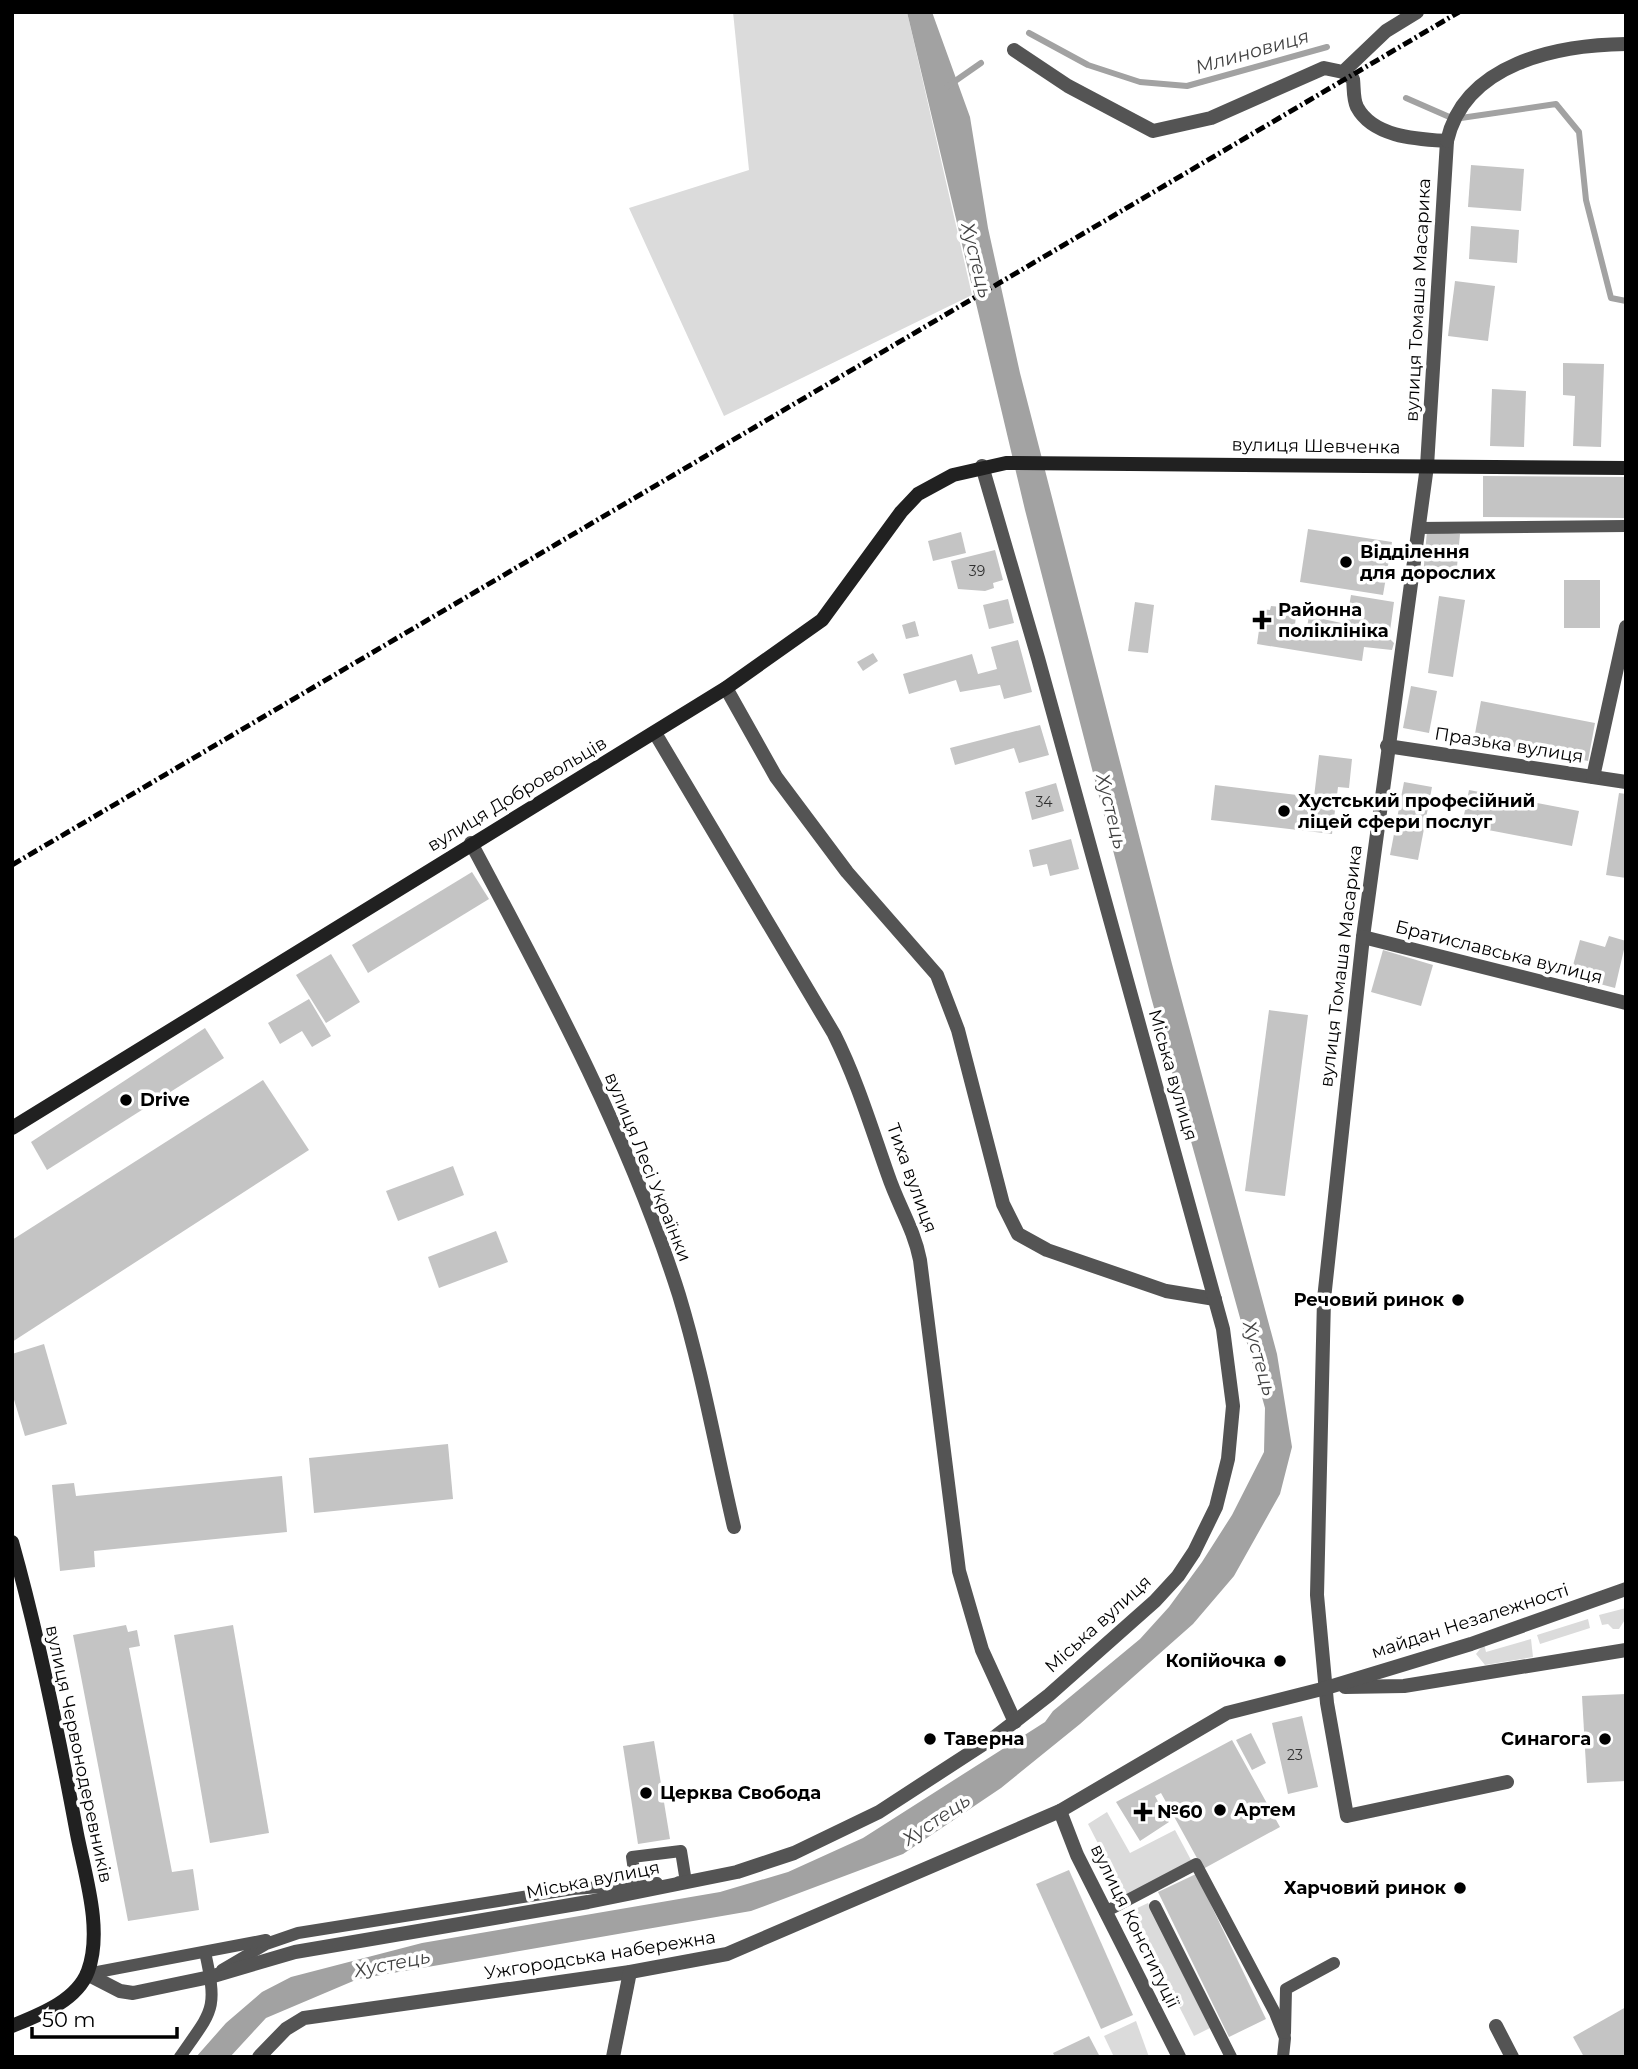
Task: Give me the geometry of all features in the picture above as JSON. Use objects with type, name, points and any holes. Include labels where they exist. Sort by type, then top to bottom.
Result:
[{"type":"main road","name":"вулиця Шевченка","points":[[1006,463],[1626,468]]},
{"type":"main road","name":"вулиця Добровольців","points":[[12,1128],[726,688],[822,620],[901,512],[918,494],[946,477],[982,466],[1006,463]]},
{"type":"main road","name":"вулиця Червонодеревників","points":[[12,1542],[31,1615],[90,1904],[92,1958],[88,1974]]},
{"type":"main road","points":[[12,2026],[59,2004],[72,1994],[88,1974]]},
{"type":"street","points":[[1343,72],[1386,31],[1417,12]]},
{"type":"street","name":"вулиця Томаша Масарика","points":[[1507,1782],[1347,1816],[1326,1688],[1317,1595],[1324,1299],[1363,937],[1427,466],[1447,141],[1451,124],[1478,86],[1502,69],[1557,51],[1626,44]]},
{"type":"street","points":[[1014,50],[1068,86],[1153,131],[1211,118],[1324,68],[1343,72],[1353,79],[1356,105],[1372,125],[1394,134],[1447,141]]},
{"type":"street","name":"Міська вулиця","points":[[88,1974],[120,1991],[133,1993],[210,1977],[295,1952],[636,1888],[686,1882],[766,1863],[844,1830],[898,1800],[1014,1722],[1155,1601],[1178,1576],[1205,1532],[1224,1484],[1233,1406],[1223,1329],[1038,658],[982,466]]},
{"type":"street","points":[[1593,777],[1626,626]]},
{"type":"street","points":[[726,688],[776,777],[847,872],[937,975],[958,1030],[1003,1204],[1018,1234],[1047,1250],[1166,1291],[1215,1299]]},
{"type":"street","name":"Тиха вулиця","points":[[655,733],[838,1043],[861,1093],[888,1177],[911,1224],[920,1261],[959,1571],[975,1631],[1014,1722]]},
{"type":"street","name":"Празька вулиця","points":[[1387,746],[1626,782]]},
{"type":"street","name":"вулиця Лесі Українки","points":[[471,843],[569,1030],[614,1127],[664,1254],[690,1335],[734,1527]]},
{"type":"street","name":"Братиславська вулиця","points":[[1363,937],[1626,1003]]},
{"type":"street","name":"майдан Незалежності","points":[[1060,1811],[1227,1713],[1326,1688],[1471,1644],[1626,1589]]},
{"type":"street","name":"майдан Незалежності","points":[[1326,1688],[1404,1686],[1626,1650]]},
{"type":"street","name":"вулиця Конституції","points":[[1060,1811],[1105,1912],[1179,2057]]},
{"type":"street","name":"Ужгородська набережна","points":[[259,2057],[286,2029],[304,2018],[630,1972],[727,1954],[1060,1811]]},
{"type":"street","points":[[613,2057],[630,1972]]},
{"type":"street","points":[[1496,2026],[1512,2057]]},
{"type":"lane","points":[[1419,528],[1626,526]]},
{"type":"lane","points":[[88,1974],[284,1937],[573,1889],[636,1888],[632,1857],[681,1851],[686,1882]]},
{"type":"lane","points":[[1105,1912],[1196,1864],[1285,2038]]},
{"type":"lane","points":[[1154,1906],[1231,2057]]},
{"type":"lane","points":[[210,1977],[284,1937]]},
{"type":"lane","points":[[180,2057],[208,2019],[214,1994],[205,1952]]},
{"type":"lane","points":[[1283,2057],[1286,1989],[1334,1963]]},
{"type":"shaded area","points":[[733,12],[907,12],[972,295],[724,416],[629,208],[749,170]]},
{"type":"shaded area","points":[[1626,1608],[1626,1618],[1619,1629],[1613,1629],[1608,1624],[1602,1625],[1599,1615]]},
{"type":"shaded area","points":[[1588,1619],[1590,1628],[1540,1644],[1537,1635]]},
{"type":"shaded area","points":[[1531,1639],[1533,1657],[1485,1665],[1476,1654],[1484,1644],[1486,1652]]},
{"type":"shaded area","points":[[1107,1812],[1130,1853],[1175,1830],[1191,1860],[1125,1896],[1088,1824]]},
{"type":"shaded area","points":[[1148,1903],[1210,2028],[1194,2036],[1131,1911]]},
{"type":"shaded area","points":[[1136,2021],[1149,2057],[1114,2057],[1104,2036]]},
{"type":"water","name":"Хустець","points":[[907,12],[932,12],[970,117],[988,228],[1020,373],[1172,964],[1277,1354],[1292,1447],[1280,1494],[1234,1576],[1193,1624],[1080,1724],[1001,1788],[903,1854],[751,1911],[358,1979],[266,2018],[230,2057],[196,2057],[226,2023],[262,1992],[291,1977],[422,1943],[720,1892],[788,1872],[863,1838],[1045,1722],[1053,1711],[1140,1639],[1169,1607],[1202,1562],[1232,1515],[1264,1452],[1265,1408],[1151,997],[1025,510]]},
{"type":"building","points":[[1471,165],[1524,169],[1521,211],[1468,207]]},
{"type":"building","points":[[1471,226],[1519,230],[1517,263],[1469,259]]},
{"type":"building","points":[[1455,281],[1495,286],[1488,341],[1448,336]]},
{"type":"building","points":[[1563,363],[1604,364],[1601,447],[1573,446],[1575,396],[1563,395]]},
{"type":"building","points":[[1492,389],[1526,391],[1524,447],[1490,446]]},
{"type":"building","points":[[1483,476],[1626,477],[1626,518],[1483,517]]},
{"type":"building","name":"Відділення для дорослих","points":[[1308,529],[1392,542],[1383,595],[1300,582]]},
{"type":"building","points":[[1427,531],[1460,534],[1456,578],[1423,576]]},
{"type":"building","points":[[961,532],[966,553],[933,561],[928,541]]},
{"type":"building","points":[[995,550],[1003,580],[993,583],[994,588],[985,591],[958,589],[951,561]]},
{"type":"building","points":[[1564,580],[1600,580],[1600,628],[1564,628]]},
{"type":"building","points":[[1351,595],[1394,602],[1389,638],[1394,643],[1392,650],[1364,647],[1362,661],[1257,644],[1262,609],[1282,607],[1281,613],[1296,615],[1295,625],[1307,627],[1309,616],[1346,624]]},
{"type":"building","points":[[1439,596],[1465,600],[1453,677],[1428,673]]},
{"type":"building","points":[[1008,599],[1014,623],[989,629],[983,605]]},
{"type":"building","points":[[1135,602],[1154,605],[1148,653],[1128,651]]},
{"type":"building","points":[[915,621],[919,636],[906,639],[902,625]]},
{"type":"building","points":[[1018,640],[1032,692],[1004,699],[1000,685],[960,692],[956,680],[909,694],[903,674],[972,654],[978,674],[997,669],[991,647]]},
{"type":"building","points":[[873,653],[878,661],[863,671],[857,662]]},
{"type":"building","points":[[1411,686],[1437,691],[1429,733],[1403,728]]},
{"type":"building","points":[[1481,701],[1595,723],[1588,761],[1474,739]]},
{"type":"building","points":[[1040,725],[1049,755],[1019,763],[1014,748],[955,765],[950,748]]},
{"type":"building","points":[[1319,755],[1352,759],[1349,788],[1338,787],[1332,834],[1211,820],[1215,785],[1314,797]]},
{"type":"building","points":[[1404,782],[1432,787],[1418,860],[1390,855]]},
{"type":"building","points":[[1056,783],[1064,811],[1032,820],[1025,792]]},
{"type":"building","points":[[1469,790],[1579,811],[1572,846],[1462,825]]},
{"type":"building","points":[[1619,793],[1626,794],[1626,878],[1606,875]]},
{"type":"building","points":[[1071,839],[1079,869],[1050,876],[1047,864],[1033,867],[1029,850]]},
{"type":"building","points":[[472,872],[489,899],[368,973],[352,945]]},
{"type":"building","points":[[1609,936],[1626,941],[1615,988],[1570,976],[1580,940],[1605,947]]},
{"type":"building","points":[[1383,950],[1433,965],[1421,1006],[1371,992]]},
{"type":"building","points":[[331,954],[360,1002],[326,1023],[296,975]]},
{"type":"building","points":[[309,999],[331,1036],[312,1047],[302,1031],[280,1044],[268,1023]]},
{"type":"building","points":[[1269,1010],[1308,1015],[1285,1196],[1245,1191]]},
{"type":"building","name":"Drive","points":[[205,1028],[224,1058],[47,1170],[31,1142]]},
{"type":"building","points":[[263,1080],[309,1150],[12,1342],[12,1240]]},
{"type":"building","points":[[453,1166],[464,1195],[398,1221],[386,1191]]},
{"type":"building","points":[[496,1231],[508,1262],[439,1288],[428,1257]]},
{"type":"building","points":[[44,1344],[67,1424],[25,1436],[12,1393],[12,1354]]},
{"type":"building","points":[[448,1444],[453,1499],[314,1513],[309,1458]]},
{"type":"building","points":[[282,1476],[287,1532],[94,1551],[95,1567],[60,1571],[52,1485],[74,1483],[76,1496]]},
{"type":"building","points":[[126,1625],[128,1632],[137,1630],[140,1646],[129,1648],[172,1872],[193,1869],[199,1910],[128,1921],[73,1635]]},
{"type":"building","points":[[233,1625],[269,1833],[210,1843],[174,1635]]},
{"type":"building","name":"Синагога","points":[[1626,1694],[1626,1781],[1587,1783],[1582,1696]]},
{"type":"building","points":[[1302,1716],[1318,1787],[1288,1794],[1272,1723]]},
{"type":"building","points":[[1251,1733],[1266,1763],[1252,1770],[1236,1740]]},
{"type":"building","name":"Артем","points":[[1232,1740],[1280,1827],[1203,1869],[1161,1793],[1155,1796],[1169,1822],[1140,1841],[1116,1802]]},
{"type":"building","name":"Церква Свобода","points":[[654,1741],[670,1839],[638,1844],[623,1746]]},
{"type":"building","points":[[1069,1870],[1133,2015],[1101,2029],[1036,1884]]},
{"type":"building","points":[[1196,1874],[1266,2019],[1229,2037],[1158,1892]]},
{"type":"building","points":[[1626,2007],[1626,2054],[1620,2057],[1584,2057],[1573,2037]]},
{"type":"building","points":[[1089,2036],[1100,2057],[1055,2057],[1053,2053]]},
{"type":"waterway","name":"Млиновиця","points":[[1029,33],[1088,65],[1140,82],[1187,86],[1327,47]]},
{"type":"waterway","name":"Млиновиця","points":[[948,86],[981,63]]},
{"type":"waterway","name":"Млиновиця","points":[[1406,98],[1454,119],[1556,104],[1579,132],[1586,200],[1611,298],[1626,301]]},
{"type":"railway","points":[[12,865],[1459,12]]},
{"type":"place","name":"Відділення для дорослих","points":[[1346,562]]},
{"type":"place","name":"Районна поліклініка","points":[[1262,620]]},
{"type":"place","name":"Хустський професійний ліцей сфери послуг","points":[[1284,811]]},
{"type":"place","name":"Drive","points":[[126,1100]]},
{"type":"place","name":"Речовий ринок","points":[[1458,1300]]},
{"type":"place","name":"Копійочка","points":[[1280,1661]]},
{"type":"place","name":"Таверна","points":[[930,1739]]},
{"type":"place","name":"Синагога","points":[[1605,1739]]},
{"type":"place","name":"Церква Свобода","points":[[646,1793]]},
{"type":"place","name":"Артем","points":[[1220,1810]]},
{"type":"place","name":"№60","points":[[1143,1812]]},
{"type":"place","name":"Харчовий ринок","points":[[1460,1888]]}]
